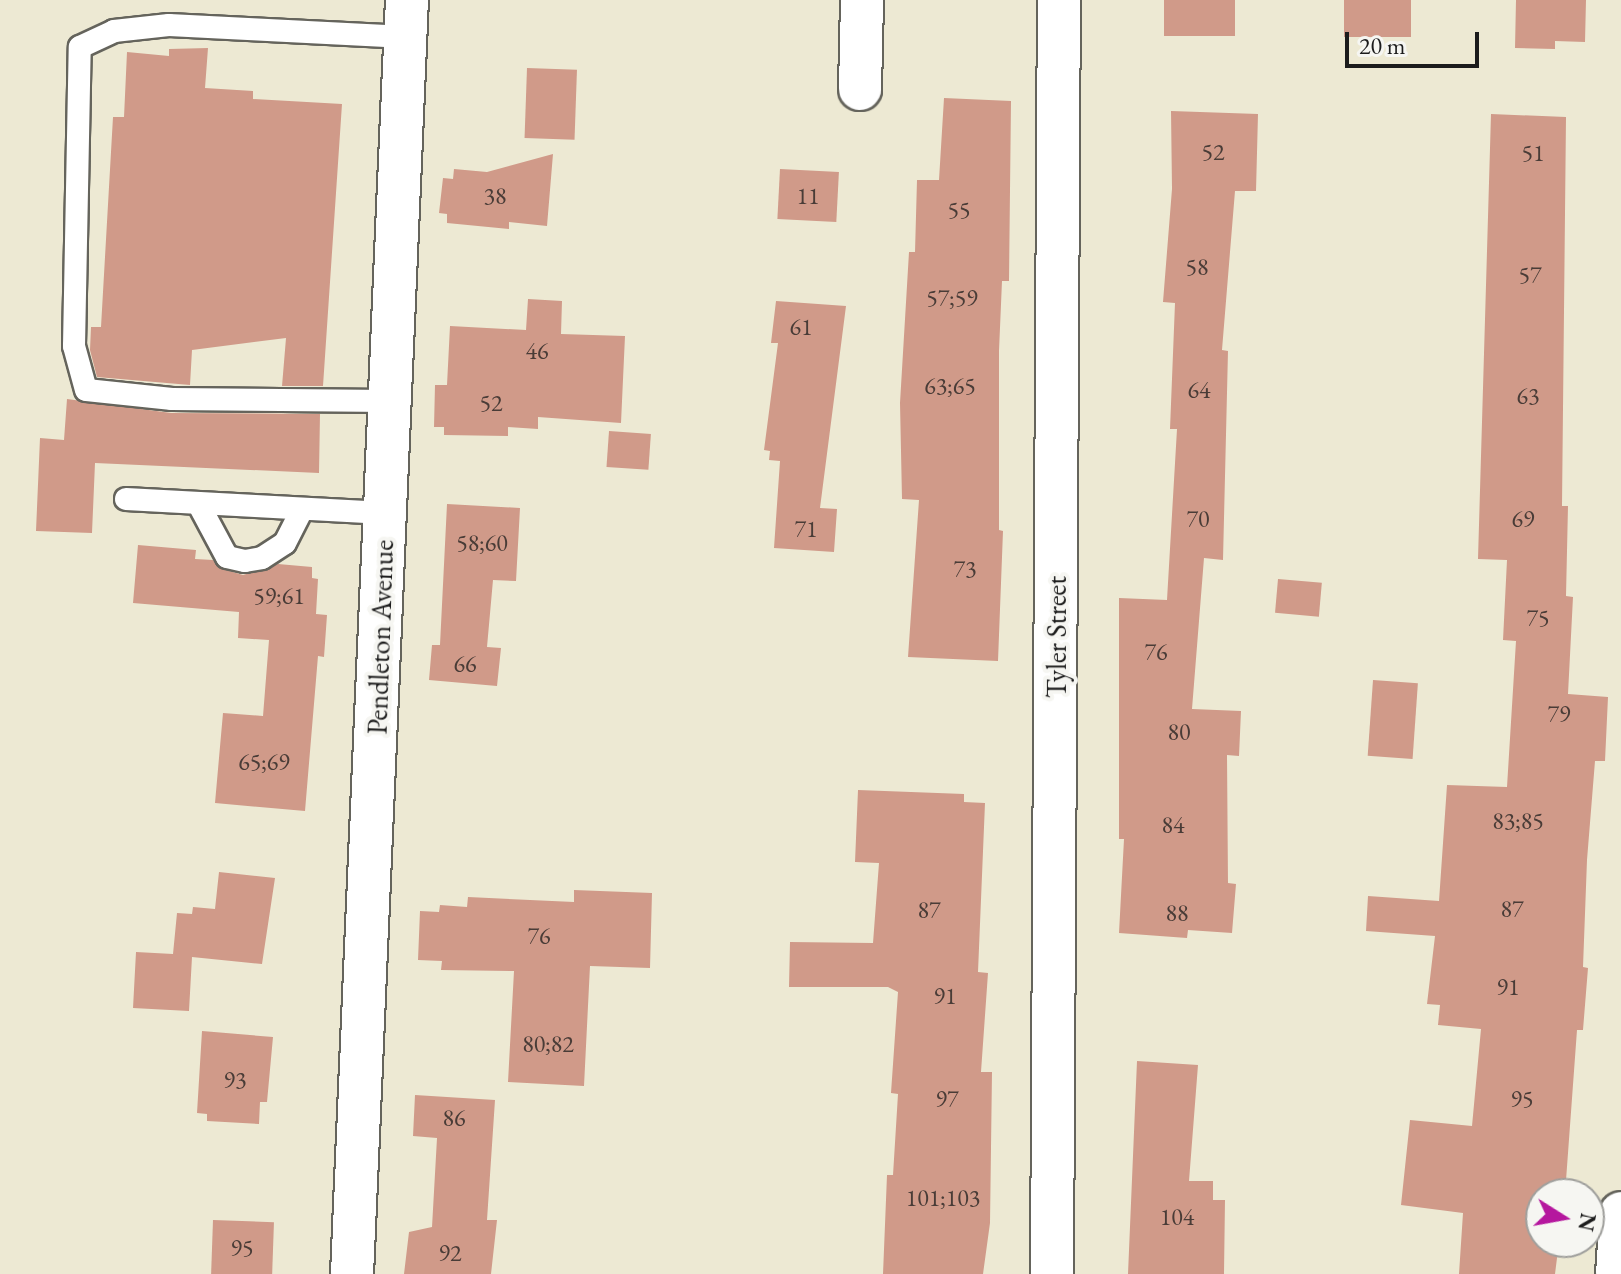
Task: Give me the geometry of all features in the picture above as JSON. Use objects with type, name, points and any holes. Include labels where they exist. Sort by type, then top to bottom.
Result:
[{"type":"street","points":[[860,89],[862,0]]},
{"type":"street","name":"Tyler Street","points":[[1052,1274],[1059,0]]},
{"type":"street","name":"Pendleton Avenue","points":[[352,1274],[407,18]]},
{"type":"street","points":[[1617,1274],[1621,1213]]},
{"type":"lane","points":[[390,401],[172,399],[86,390],[74,346],[80,47],[114,31],[169,25],[407,18]]},
{"type":"lane","points":[[126,499],[385,513]]},
{"type":"lane","points":[[198,503],[227,557],[245,561],[262,558],[285,543],[302,510]]},
{"type":"building","points":[[1164,0],[1235,0],[1235,36],[1164,36]]},
{"type":"building","points":[[1344,0],[1411,0],[1411,37],[1344,37]]},
{"type":"building","points":[[1516,0],[1586,0],[1585,42],[1555,41],[1555,49],[1515,48]]},
{"type":"building","points":[[208,48],[205,88],[253,91],[253,99],[342,104],[323,386],[282,386],[286,338],[192,350],[190,385],[97,377],[90,350],[91,327],[101,327],[113,117],[124,117],[127,52],[169,56],[169,49]]},
{"type":"building","points":[[527,68],[577,70],[575,140],[525,138]]},
{"type":"building","points":[[944,98],[1011,101],[1009,281],[1002,281],[999,351],[999,530],[1003,531],[998,661],[908,657],[919,500],[902,499],[900,403],[909,252],[915,252],[917,180],[939,180]]},
{"type":"building","points":[[1171,111],[1258,114],[1256,191],[1235,191],[1222,350],[1228,351],[1223,560],[1204,558],[1192,709],[1241,711],[1239,756],[1227,755],[1228,883],[1236,884],[1232,933],[1188,930],[1187,938],[1119,933],[1124,839],[1119,839],[1119,598],[1167,600],[1177,429],[1170,429],[1175,303],[1163,302],[1172,189]]},
{"type":"building","points":[[1491,114],[1566,117],[1562,506],[1568,506],[1566,596],[1573,597],[1568,694],[1608,697],[1605,761],[1595,761],[1583,967],[1588,968],[1583,1030],[1577,1030],[1566,1178],[1525,1178],[1525,1258],[1557,1258],[1555,1274],[1459,1274],[1463,1213],[1401,1205],[1410,1120],[1472,1126],[1481,1029],[1438,1025],[1440,1005],[1427,1004],[1435,936],[1366,931],[1368,896],[1439,901],[1447,785],[1507,787],[1516,641],[1503,640],[1507,560],[1478,559]]},
{"type":"building","points":[[553,154],[547,226],[509,222],[509,229],[447,223],[447,214],[439,213],[443,178],[453,179],[454,169],[487,172]]},
{"type":"building","points":[[780,169],[839,172],[836,222],[777,219]]},
{"type":"building","points":[[528,299],[562,301],[561,334],[625,336],[621,423],[538,417],[538,429],[508,427],[508,436],[444,435],[444,427],[434,427],[435,385],[447,385],[450,326],[526,330]]},
{"type":"building","points":[[776,301],[846,306],[820,508],[837,509],[834,552],[774,548],[780,461],[769,460],[770,451],[764,450],[778,343],[771,343]]},
{"type":"building","points":[[67,399],[171,413],[320,414],[319,473],[95,463],[92,533],[36,531],[40,438],[64,440]]},
{"type":"building","points":[[609,431],[651,434],[648,470],[606,467]]},
{"type":"building","points":[[447,504],[520,508],[516,581],[493,580],[487,647],[501,648],[497,686],[429,680],[432,645],[440,645]]},
{"type":"building","points":[[138,545],[196,550],[195,559],[213,560],[219,568],[243,575],[278,564],[312,567],[312,578],[318,579],[316,614],[327,615],[324,657],[318,656],[305,811],[215,803],[223,713],[263,716],[269,640],[238,638],[239,612],[133,603]]},
{"type":"building","points":[[1278,579],[1322,583],[1319,617],[1275,613]]},
{"type":"building","points":[[1373,680],[1418,683],[1413,759],[1368,756]]},
{"type":"building","points":[[858,790],[964,794],[964,802],[985,803],[978,972],[988,973],[981,1072],[992,1072],[990,1223],[983,1274],[883,1274],[887,1175],[893,1175],[898,1094],[891,1093],[898,992],[888,987],[789,987],[790,942],[873,943],[879,863],[855,862]]},
{"type":"building","points":[[219,872],[275,878],[262,964],[192,957],[189,1011],[133,1008],[136,952],[173,954],[177,913],[192,914],[193,907],[215,909]]},
{"type":"building","points":[[574,890],[652,893],[650,968],[590,966],[584,1086],[508,1082],[514,971],[441,970],[442,961],[418,960],[420,911],[439,912],[440,905],[467,907],[468,897],[574,902]]},
{"type":"building","points":[[202,1031],[273,1037],[267,1102],[260,1102],[259,1124],[207,1121],[207,1114],[197,1113]]},
{"type":"building","points":[[1137,1061],[1198,1065],[1189,1181],[1213,1181],[1213,1200],[1225,1200],[1224,1274],[1128,1274]]},
{"type":"building","points":[[415,1095],[495,1100],[487,1220],[497,1220],[491,1274],[404,1274],[409,1232],[432,1227],[437,1138],[413,1136]]},
{"type":"building","points":[[213,1220],[274,1222],[272,1274],[211,1274]]}]
